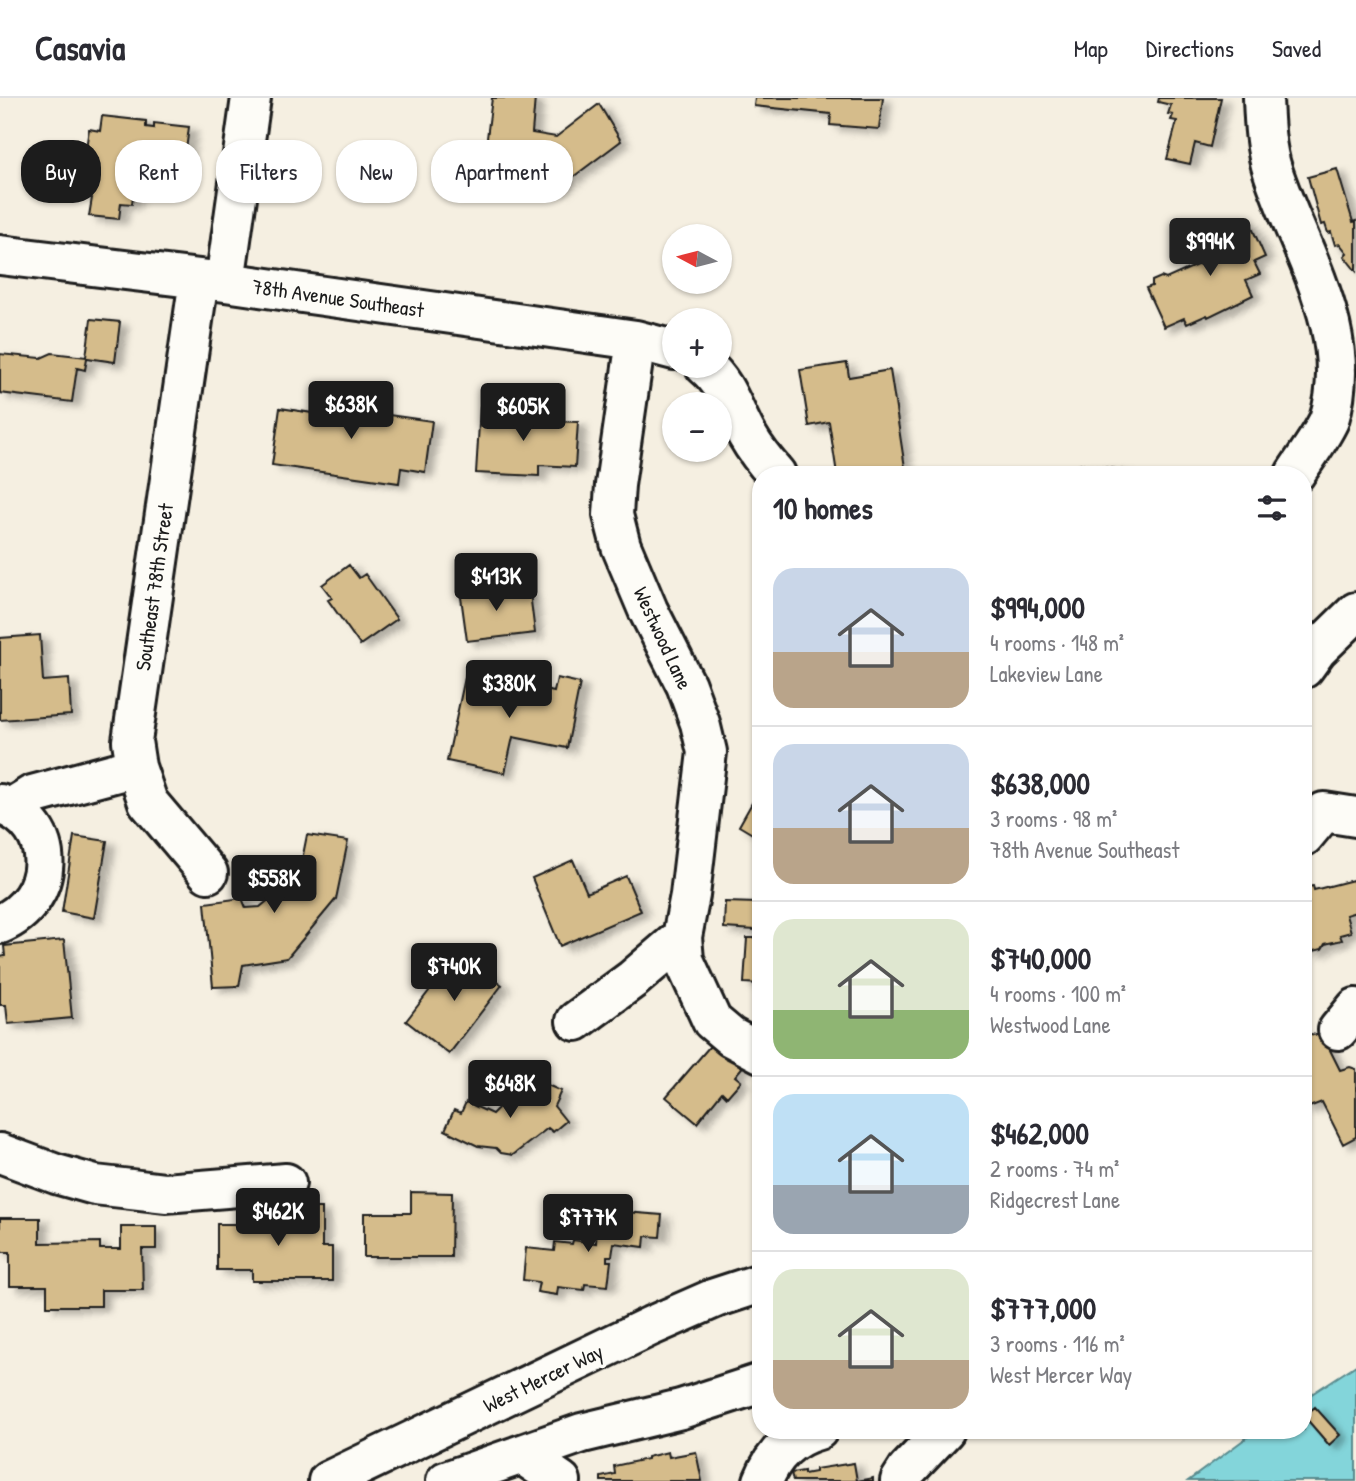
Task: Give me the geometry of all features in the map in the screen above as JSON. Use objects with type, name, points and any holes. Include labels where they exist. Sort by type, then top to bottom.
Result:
[{"type":"street","name":"Southeast 78th Street","points":[[208,873],[148,802],[136,767],[132,741],[212,280],[251,98]]},
{"type":"street","points":[[1264,98],[1265,134],[1273,171],[1325,289],[1338,337],[1339,385],[1329,419],[1300,466]]},
{"type":"street","name":"78th Avenue Southeast","points":[[0,255],[212,280],[636,340],[662,347]]},
{"type":"street","name":"Westwood Lane","points":[[636,340],[613,515],[621,546],[686,685],[707,752],[690,895],[682,937],[684,960],[712,1020],[731,1037],[752,1048]]},
{"type":"street","points":[[718,378],[723,383],[746,434],[769,466]]},
{"type":"street","points":[[1312,657],[1356,612]]},
{"type":"street","points":[[6,806],[32,795],[136,767]]},
{"type":"street","points":[[1328,822],[1356,785]]},
{"type":"street","points":[[0,925],[16,918],[32,902],[42,883],[44,861],[39,839],[27,821],[6,806]]},
{"type":"street","points":[[576,1021],[634,979],[682,937]]},
{"type":"street","points":[[0,1153],[95,1185],[142,1191],[164,1193],[286,1183]]},
{"type":"street","name":"West Mercer Way","points":[[331,1480],[651,1326],[715,1298],[752,1286]]},
{"type":"street","points":[[446,1481],[582,1433],[681,1409],[752,1386]]},
{"type":"street","points":[[763,1481],[780,1450],[796,1439]]},
{"type":"street","points":[[900,1481],[906,1470],[936,1439]]},
{"type":"street","points":[[523,1455],[561,1481]]},
{"type":"water","points":[[1356,1365],[1356,1481],[1188,1481],[1245,1439],[1312,1439],[1312,1394]]},
{"type":"building","points":[[492,98],[535,98],[532,133],[556,137],[599,104],[621,141],[573,177],[573,140],[487,140]]},
{"type":"building","points":[[755,98],[883,98],[879,129],[830,125],[831,114],[754,106]]},
{"type":"building","points":[[1159,98],[1221,98],[1210,147],[1195,143],[1190,164],[1167,159],[1177,121],[1171,120],[1173,115],[1168,114],[1171,105],[1158,102]]},
{"type":"building","points":[[102,116],[146,121],[146,127],[154,128],[154,123],[189,127],[187,140],[115,140],[115,203],[121,203],[119,219],[89,216],[91,203],[101,203],[101,140],[87,140],[89,129],[100,131]]},
{"type":"building","points":[[1337,169],[1353,222],[1356,221],[1356,271],[1344,256],[1347,253],[1340,244],[1335,245],[1325,224],[1321,225],[1308,177]]},
{"type":"building","points":[[1249,221],[1265,257],[1254,262],[1260,274],[1246,280],[1253,295],[1208,317],[1207,315],[1187,324],[1184,318],[1164,327],[1146,288],[1152,286],[1152,281],[1161,277],[1166,279],[1206,261],[1198,244]]},
{"type":"building","points":[[91,319],[120,322],[115,362],[87,358],[85,370],[77,368],[72,402],[0,393],[0,354],[41,358],[52,353],[86,357]]},
{"type":"building","points":[[847,363],[849,377],[890,370],[905,466],[836,466],[829,422],[809,426],[800,370]]},
{"type":"building","points":[[322,392],[348,395],[346,409],[432,421],[425,472],[401,468],[399,483],[272,465],[280,408],[319,414]]},
{"type":"building","points":[[480,408],[524,410],[524,420],[578,422],[575,467],[539,465],[539,476],[476,473]]},
{"type":"building","points":[[349,565],[359,578],[365,574],[397,619],[360,645],[328,600],[332,598],[322,585]]},
{"type":"building","points":[[506,584],[507,595],[530,593],[535,633],[467,641],[460,590]]},
{"type":"building","points":[[40,635],[43,681],[69,679],[71,715],[0,720],[0,638]]},
{"type":"building","points":[[466,673],[554,692],[557,678],[580,683],[567,748],[513,737],[505,773],[447,761]]},
{"type":"building","points":[[752,803],[752,834],[739,826]]},
{"type":"building","points":[[307,835],[348,841],[336,899],[287,958],[243,965],[239,986],[213,987],[205,903],[242,898],[246,908],[260,907],[299,875]]},
{"type":"building","points":[[74,836],[107,841],[94,918],[62,912]]},
{"type":"building","points":[[573,860],[587,893],[626,876],[641,911],[560,946],[532,878]]},
{"type":"building","points":[[1353,880],[1356,912],[1346,915],[1351,932],[1340,935],[1342,940],[1325,944],[1322,949],[1314,951],[1312,886],[1314,890]]},
{"type":"building","points":[[725,902],[752,903],[752,930],[724,928]]},
{"type":"building","points":[[747,938],[752,938],[752,984],[744,983]]},
{"type":"building","points":[[64,940],[72,1018],[8,1024],[6,1005],[0,1005],[0,957],[5,956],[4,946]]},
{"type":"building","points":[[459,952],[502,985],[449,1054],[406,1021]]},
{"type":"building","points":[[1312,1034],[1323,1036],[1340,1070],[1350,1067],[1356,1069],[1356,1137],[1343,1144],[1322,1102],[1312,1106]]},
{"type":"building","points":[[716,1039],[745,1064],[735,1076],[741,1081],[727,1097],[722,1092],[697,1123],[666,1097]]},
{"type":"building","points":[[536,1080],[561,1091],[554,1106],[566,1121],[553,1132],[548,1128],[513,1155],[501,1153],[496,1148],[478,1146],[445,1130],[454,1110],[461,1113],[466,1102],[492,1114],[501,1105],[498,1102],[503,1098],[513,1098]]},
{"type":"building","points":[[411,1192],[452,1193],[451,1257],[364,1257],[364,1213],[411,1213]]},
{"type":"building","points":[[283,1208],[322,1208],[322,1247],[332,1247],[332,1281],[252,1281],[252,1270],[217,1270],[217,1224],[283,1224]]},
{"type":"building","points":[[612,1211],[662,1215],[660,1237],[645,1236],[644,1247],[614,1243],[612,1256],[607,1256],[607,1261],[611,1261],[608,1286],[585,1284],[584,1290],[558,1287],[557,1295],[537,1292],[539,1282],[523,1280],[526,1248],[554,1251],[555,1242],[572,1244],[573,1240],[596,1243],[597,1229],[611,1230]]},
{"type":"building","points":[[0,1218],[40,1218],[40,1243],[100,1242],[100,1249],[121,1249],[121,1227],[156,1227],[156,1249],[142,1249],[143,1290],[101,1290],[101,1306],[47,1306],[47,1286],[10,1286],[10,1252],[0,1252]]},
{"type":"building","points":[[1315,1407],[1340,1435],[1329,1445],[1312,1425],[1312,1409]]},
{"type":"building","points":[[668,1452],[669,1457],[696,1452],[702,1481],[601,1481],[601,1477],[615,1474],[614,1466]]},
{"type":"building","points":[[854,1463],[857,1481],[793,1481],[791,1473],[804,1471],[804,1474],[815,1472],[815,1469]]}]
